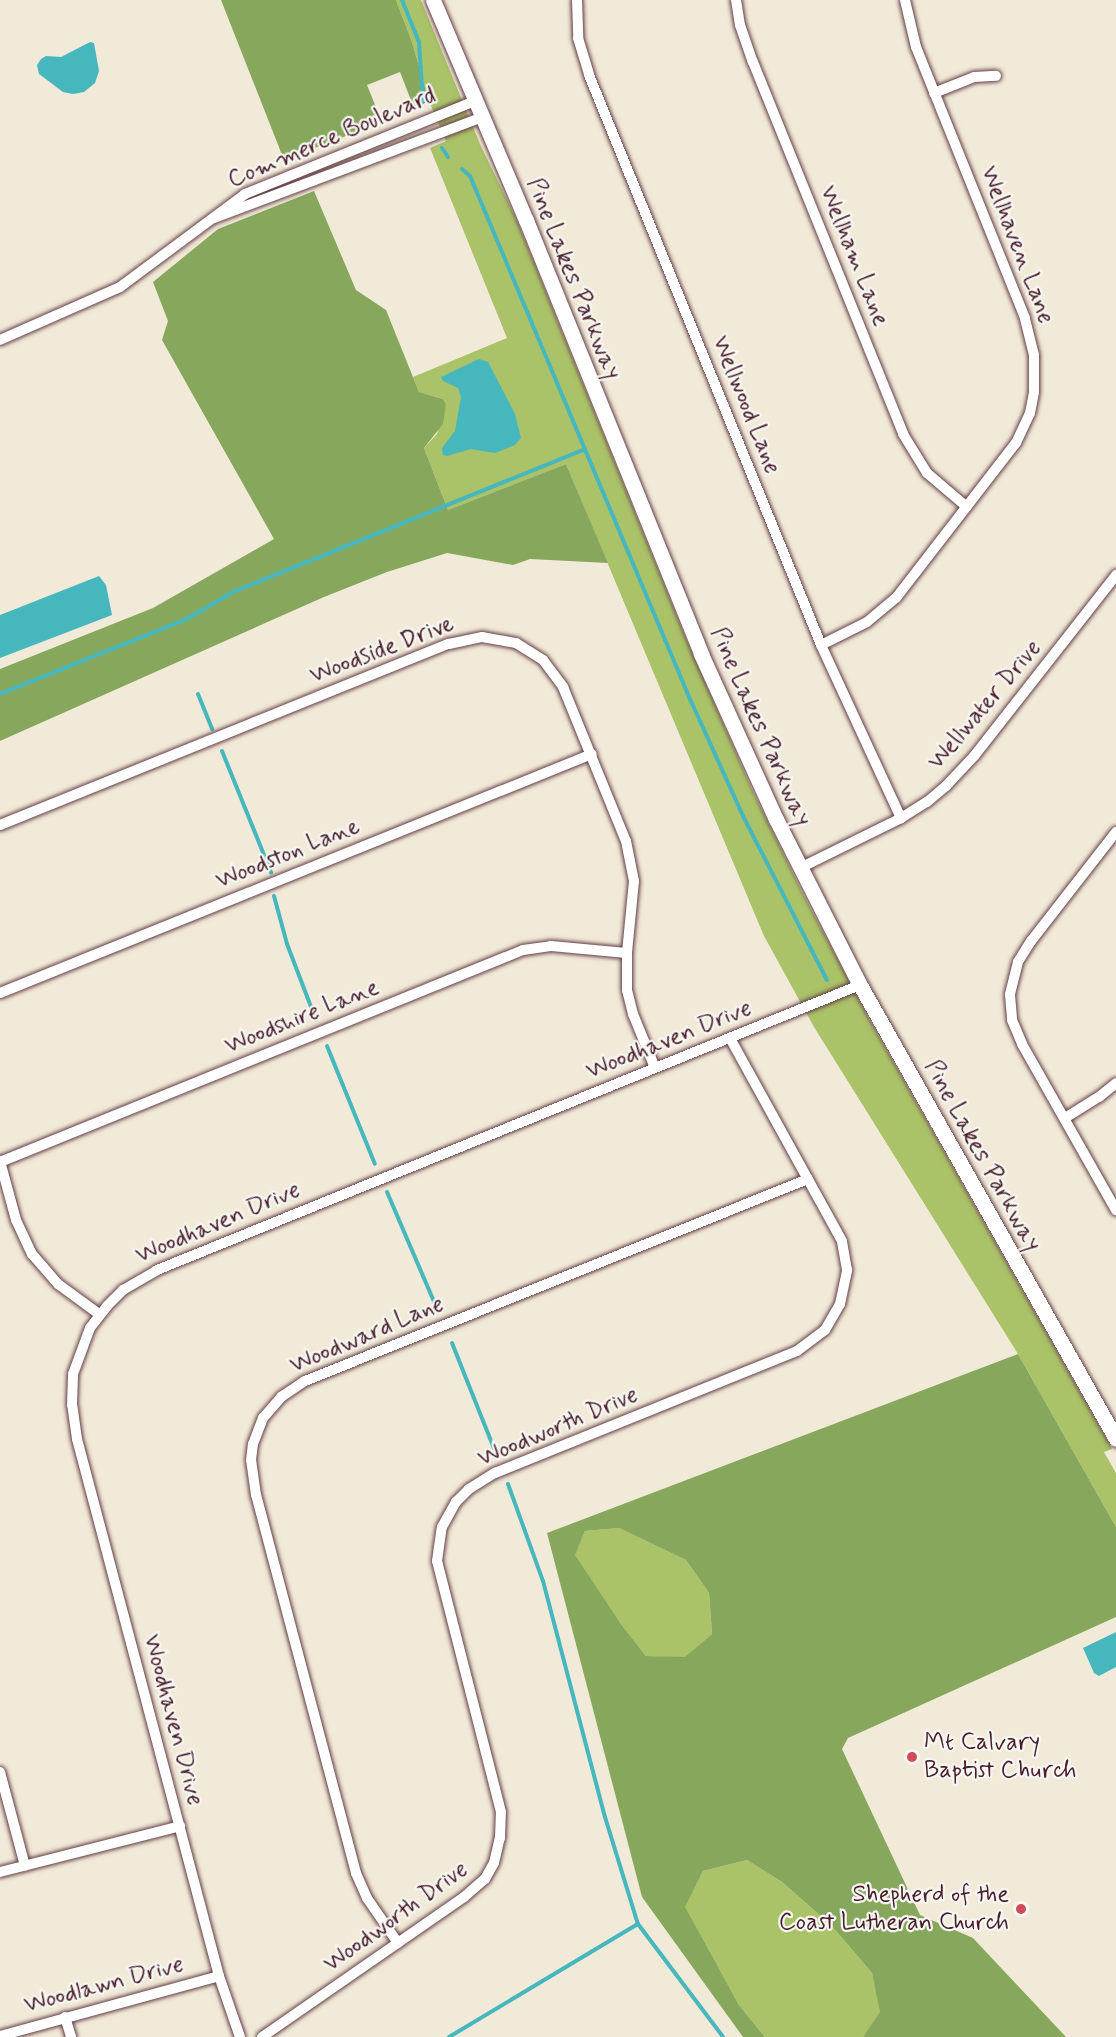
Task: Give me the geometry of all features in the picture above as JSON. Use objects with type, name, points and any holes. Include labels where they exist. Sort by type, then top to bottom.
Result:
[{"type":"street","name":"Pine Lakes Parkway","points":[[433,0],[701,654],[800,868],[860,985],[1116,1439]]},
{"type":"street","name":"Wellwood Lane","points":[[577,0],[578,38],[586,69],[821,645],[901,818]]},
{"type":"street","name":"Wellham Lane","points":[[736,0],[740,25],[753,62],[903,434],[927,473],[967,507]]},
{"type":"street","name":"Wellhaven Lane","points":[[821,645],[858,628],[886,607],[967,507],[1022,434],[1032,403],[1035,368],[1025,318],[912,38],[905,0]]},
{"type":"street","points":[[934,93],[974,77],[996,76]]},
{"type":"street","name":"Commerce Boulevard","points":[[0,340],[111,292],[232,201],[262,186],[475,101]]},
{"type":"street","name":"Commerce Boulevard","points":[[208,220],[257,204],[482,117]]},
{"type":"street","name":"Wellwater Drive","points":[[800,868],[901,818],[935,796],[966,766],[1116,575]]},
{"type":"street","name":"Woodside Drive","points":[[0,825],[467,638],[489,637],[509,641],[527,648],[543,660],[563,687],[626,841],[633,869],[634,887],[627,953],[630,1006],[655,1068]]},
{"type":"street","name":"Woodston Lane","points":[[0,993],[592,754]]},
{"type":"street","points":[[1116,832],[1031,941],[1018,962],[1011,984],[1011,1013],[1015,1029],[1116,1210]]},
{"type":"street","name":"Woodshire Lane","points":[[0,1162],[523,950],[546,946],[627,953]]},
{"type":"street","name":"Woodhaven Drive","points":[[240,2037],[219,1976],[74,1426],[72,1396],[75,1364],[85,1337],[99,1314],[130,1284],[156,1270],[860,985]]},
{"type":"street","name":"Woodworth Drive","points":[[262,2037],[479,1885],[494,1863],[501,1838],[499,1802],[438,1569],[438,1544],[446,1519],[462,1495],[495,1473],[774,1361],[808,1344],[825,1330],[840,1304],[847,1270],[842,1241],[730,1038]]},
{"type":"street","points":[[1065,1118],[1100,1097],[1116,1083]]},
{"type":"street","points":[[0,1162],[16,1220],[32,1254],[58,1284],[99,1314]]},
{"type":"street","name":"Woodward Lane","points":[[398,1943],[367,1898],[356,1873],[256,1495],[251,1468],[252,1452],[263,1418],[288,1391],[320,1375],[808,1179]]},
{"type":"street","points":[[0,1772],[25,1866]]},
{"type":"street","points":[[0,1872],[180,1826]]},
{"type":"street","name":"Woodlawn Drive","points":[[0,2036],[219,1976]]},
{"type":"street","points":[[65,2017],[71,2037]]},
{"type":"green space","points":[[221,0],[396,0],[412,42],[429,101],[414,108],[400,72],[367,85],[382,122],[284,160]]},
{"type":"green space","points":[[396,0],[421,0],[480,144],[518,223],[686,639],[754,794],[803,894],[869,1019],[1112,1449],[1104,1452],[1116,1473],[1116,1527],[1018,1354],[814,1027],[764,936],[566,464],[448,510],[424,448],[437,434],[446,404],[443,399],[419,392],[413,377],[507,338],[430,148],[446,141],[429,101],[412,42]]},
{"type":"green space","points":[[314,191],[356,290],[386,310],[419,392],[443,399],[446,404],[443,424],[424,448],[448,510],[566,464],[608,563],[530,559],[513,565],[447,553],[387,572],[324,597],[0,741],[0,669],[153,608],[274,539],[162,340],[168,321],[153,282],[218,229]]},
{"type":"green space","points":[[1018,1354],[1116,1527],[1116,1617],[848,1738],[842,1749],[920,1915],[973,1938],[1066,2037],[863,2037],[880,2012],[872,1973],[831,1925],[782,1882],[747,1860],[703,1871],[685,1907],[739,2005],[765,2037],[743,2037],[642,1897],[547,1533]],"holes":[[[619,1528],[686,1560],[709,1593],[712,1634],[685,1657],[646,1656],[621,1624],[575,1555],[585,1531]]]},
{"type":"green space","points":[[619,1528],[686,1560],[709,1593],[712,1634],[685,1658],[646,1656],[574,1555],[585,1531]]},
{"type":"green space","points":[[747,1860],[782,1882],[831,1925],[872,1973],[881,2012],[863,2037],[765,2037],[739,2005],[684,1907],[703,1871]]},
{"type":"water","points":[[90,42],[94,43],[99,71],[95,83],[84,92],[73,94],[63,92],[39,74],[37,65],[41,59],[46,56],[61,57]]},
{"type":"water","points":[[479,359],[488,362],[515,414],[521,438],[515,445],[495,453],[471,449],[447,456],[443,455],[442,448],[455,431],[461,397],[458,388],[443,381],[441,377]]},
{"type":"water","points":[[99,576],[106,585],[112,615],[0,658],[0,615]]},
{"type":"water","points":[[1116,1632],[1116,1667],[1099,1676],[1094,1673],[1083,1648]]},
{"type":"waterway","points":[[402,0],[419,42],[423,102]]},
{"type":"waterway","points":[[442,148],[448,157]]},
{"type":"waterway","points":[[462,169],[470,176],[690,699],[744,818],[827,980]]},
{"type":"waterway","points":[[0,694],[187,619],[233,592],[585,449]]},
{"type":"waterway","points":[[198,694],[212,729]]},
{"type":"waterway","points":[[222,751],[271,872]]},
{"type":"waterway","points":[[274,896],[287,944],[316,1020]]},
{"type":"waterway","points":[[327,1046],[375,1164]]},
{"type":"waterway","points":[[387,1192],[438,1311]]},
{"type":"waterway","points":[[452,1343],[497,1456]]},
{"type":"waterway","points":[[508,1484],[543,1581],[605,1817],[638,1924],[723,2037]]},
{"type":"waterway","points":[[449,2037],[638,1924]]},
{"type":"place","name":"Mt Calvary Baptist Church","points":[[912,1757]]},
{"type":"place","name":"Shepherd of the Coast Lutheran Church","points":[[1021,1909]]}]
